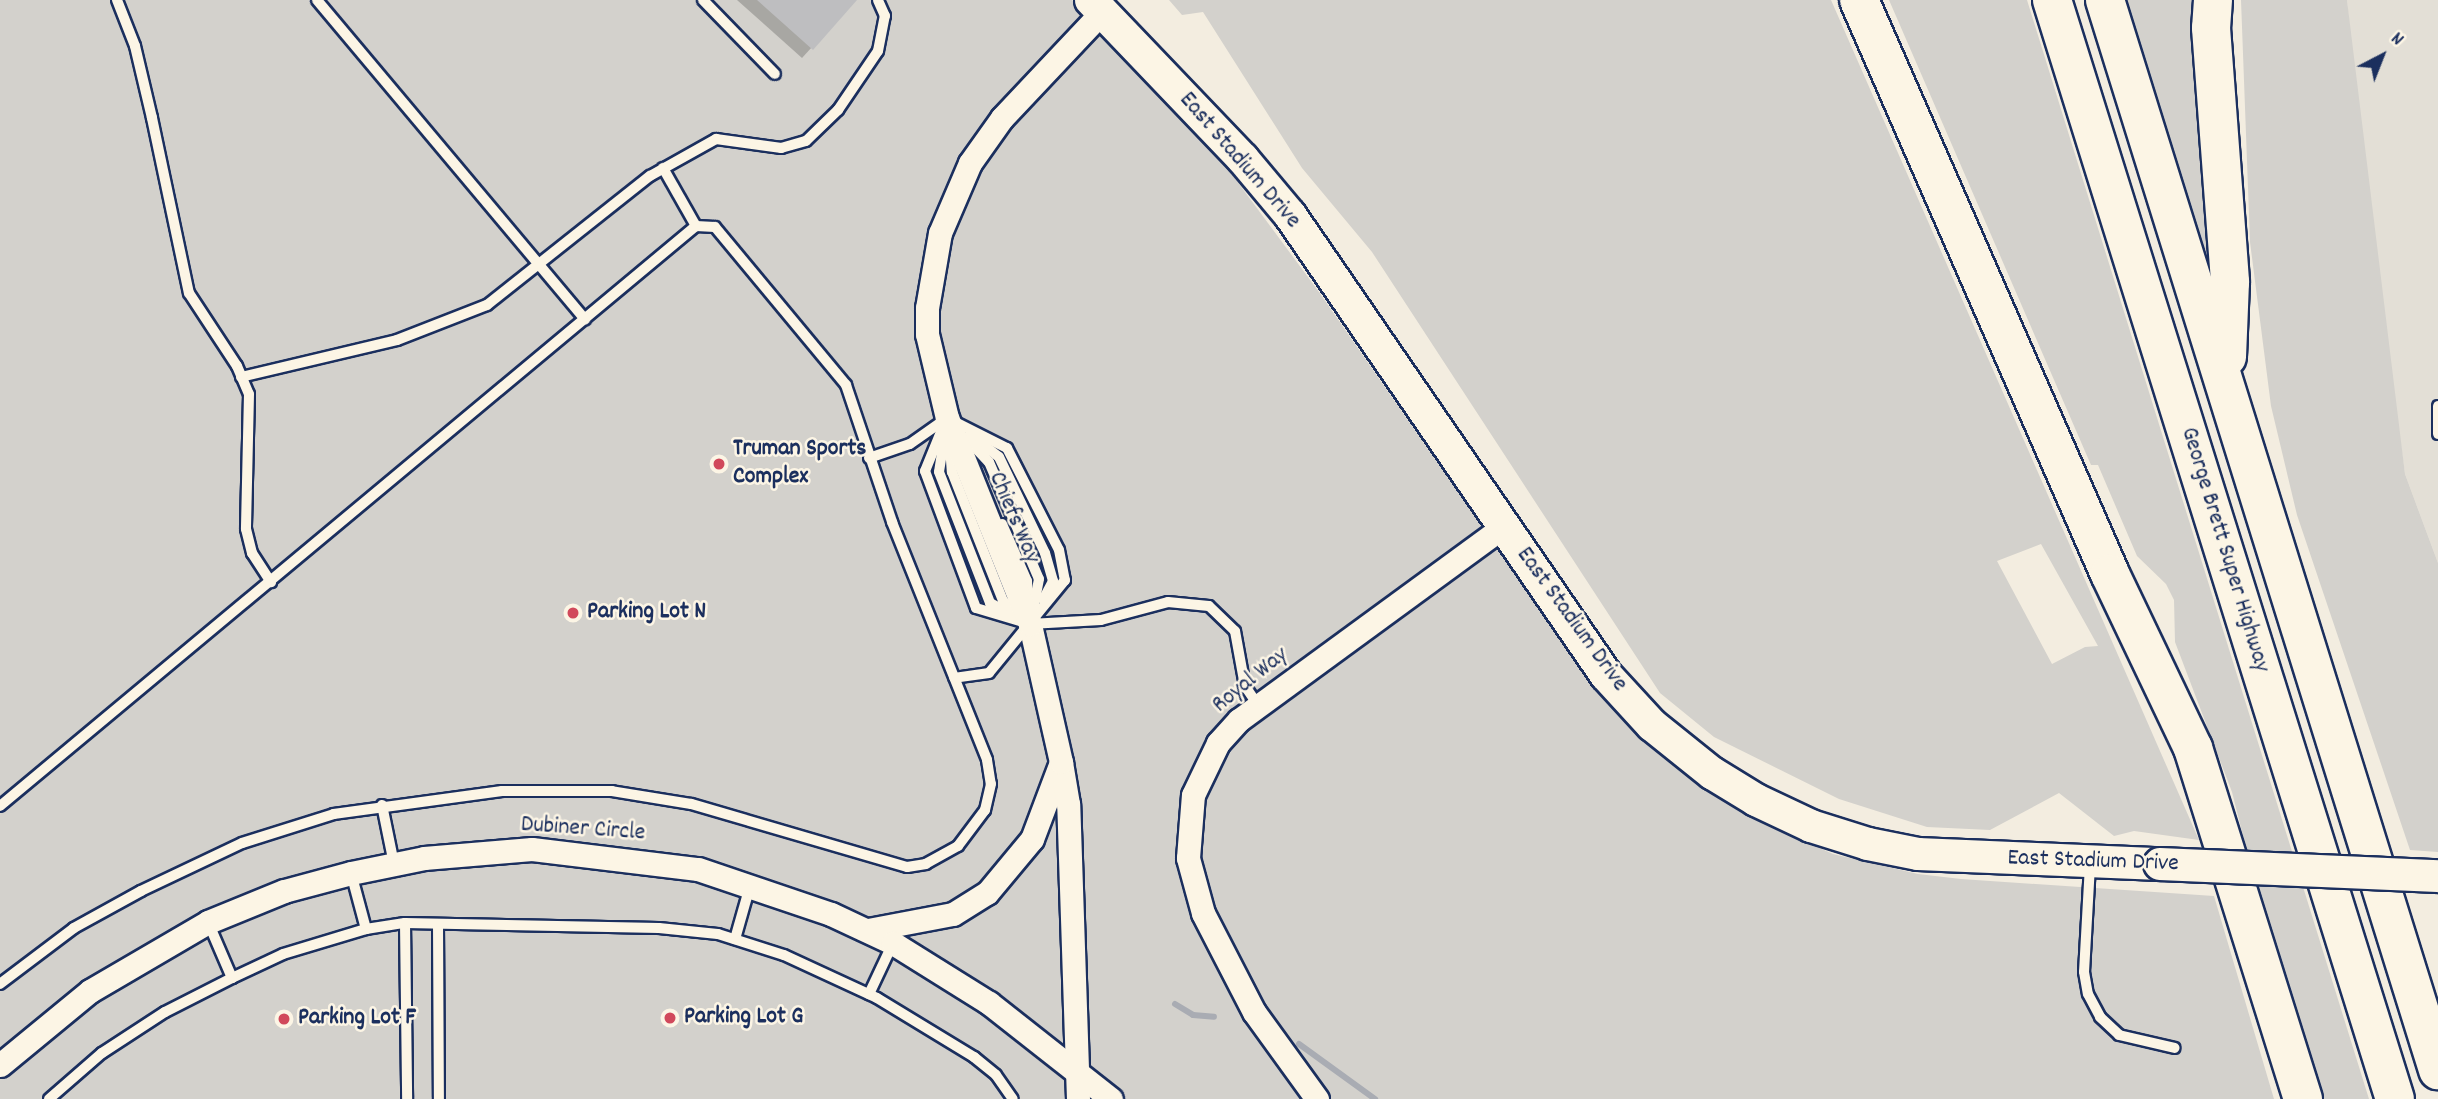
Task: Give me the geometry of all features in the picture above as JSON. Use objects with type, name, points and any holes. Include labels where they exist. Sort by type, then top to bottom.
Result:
[{"type":"highway","points":[[1859,0],[2110,575],[2193,748],[2303,1099]]},
{"type":"highway","name":"George Brett Super Highway","points":[[2052,0],[2395,1099]]},
{"type":"highway","name":"George Brett Super Highway","points":[[2105,0],[2438,1070]]},
{"type":"highway","points":[[2213,0],[2212,41],[2230,282],[2225,383]]},
{"type":"main road","name":"East Stadium Drive","points":[[1097,6],[1243,159],[1290,215],[1606,675],[1652,725],[1712,774],[1756,800],[1811,826],[1919,854],[2438,876]]},
{"type":"street","name":"Chiefs Way","points":[[1078,1099],[1068,804],[1061,762],[1030,624],[947,418],[927,334],[940,233],[970,163],[1002,118],[1097,6]]},
{"type":"street","name":"Royal Way","points":[[1317,1099],[1254,1012],[1203,913],[1188,858],[1187,823],[1203,767],[1218,743],[1258,705],[1504,526]]},
{"type":"street","points":[[868,930],[953,914],[987,893],[1032,839],[1061,762]]},
{"type":"street","name":"Dubiner Circle","points":[[0,1065],[90,991],[208,922],[284,891],[394,864],[476,853],[568,850],[662,862],[751,884],[868,930],[989,1003],[1111,1099]]},
{"type":"lane","points":[[117,0],[144,82],[189,293],[249,394],[246,529],[252,553],[271,582]]},
{"type":"lane","points":[[317,0],[585,319]]},
{"type":"lane","points":[[703,0],[775,74]]},
{"type":"lane","points":[[241,377],[397,340],[487,305],[663,168],[716,139],[781,148],[806,141],[838,110],[878,51],[885,16],[878,0]]},
{"type":"lane","points":[[663,168],[696,226]]},
{"type":"lane","points":[[0,806],[696,226],[715,227],[846,385],[869,458],[987,760],[991,784],[985,810],[973,832],[958,846],[926,864],[907,867],[691,804],[612,791],[530,789],[334,814],[219,854],[74,928],[0,984]]},
{"type":"lane","points":[[2438,406],[2438,434]]},
{"type":"lane","points":[[869,458],[910,443],[947,418]]},
{"type":"lane","points":[[947,418],[1007,448],[1059,550],[1065,580],[989,673],[954,678]]},
{"type":"lane","points":[[947,418],[925,471],[976,608],[1030,624],[1101,620],[1185,600],[1209,606],[1235,631],[1245,686],[1258,705]]},
{"type":"lane","points":[[382,806],[394,864]]},
{"type":"lane","points":[[2090,862],[2084,972],[2088,994],[2100,1017],[2119,1035],[2175,1048]]},
{"type":"lane","points":[[351,873],[366,929]]},
{"type":"lane","points":[[735,940],[751,884]]},
{"type":"lane","points":[[208,922],[232,978]]},
{"type":"lane","points":[[405,923],[407,1099]]},
{"type":"lane","points":[[49,1099],[103,1054],[165,1012],[232,978],[283,954],[366,929],[405,923],[679,929],[735,940],[784,955],[869,994],[974,1057],[996,1075],[1013,1099]]},
{"type":"lane","points":[[438,924],[439,1099]]},
{"type":"lane","points":[[869,994],[893,943]]},
{"type":"shaded area","name":"Truman Sports Complex","points":[[0,0],[1072,0],[1219,157],[1319,292],[1557,635],[1626,720],[1675,765],[1742,813],[1833,854],[1918,874],[1961,879],[2214,896],[2274,1099],[0,1099]]},
{"type":"shaded area","points":[[1169,0],[1831,0],[2199,840],[2134,831],[2114,836],[2059,793],[1990,830],[1927,827],[1839,799],[1714,737],[1660,693],[1372,252],[1302,168],[1203,12],[1182,15]],"holes":[[[2041,544],[2098,646],[2085,647],[2052,664],[1997,561]]]},
{"type":"shaded area","points":[[1889,0],[2027,0],[2369,1099],[2321,1099],[2258,895],[2232,792],[2175,642],[2174,600],[2166,584],[2137,556],[2098,465],[2091,465]]},
{"type":"shaded area","points":[[2127,0],[2199,0],[2208,248],[2204,250],[2167,143]]},
{"type":"shaded area","points":[[2241,0],[2347,0],[2405,474],[2438,563],[2438,852],[2410,850],[2297,515],[2271,406],[2250,242]]},
{"type":"shaded area","points":[[2347,0],[2438,0],[2438,563],[2405,474],[2366,202]]},
{"type":"building","points":[[757,0],[857,0],[813,50]]},
{"type":"waterway","points":[[1175,1004],[1193,1015],[1214,1017]]},
{"type":"waterway","points":[[1299,1044],[1375,1099]]},
{"type":"place","name":"Truman Sports Complex","points":[[719,464]]},
{"type":"place","name":"Parking Lot N","points":[[573,613]]},
{"type":"place","name":"Parking Lot G","points":[[670,1018]]},
{"type":"place","name":"Parking Lot F","points":[[284,1019]]}]
